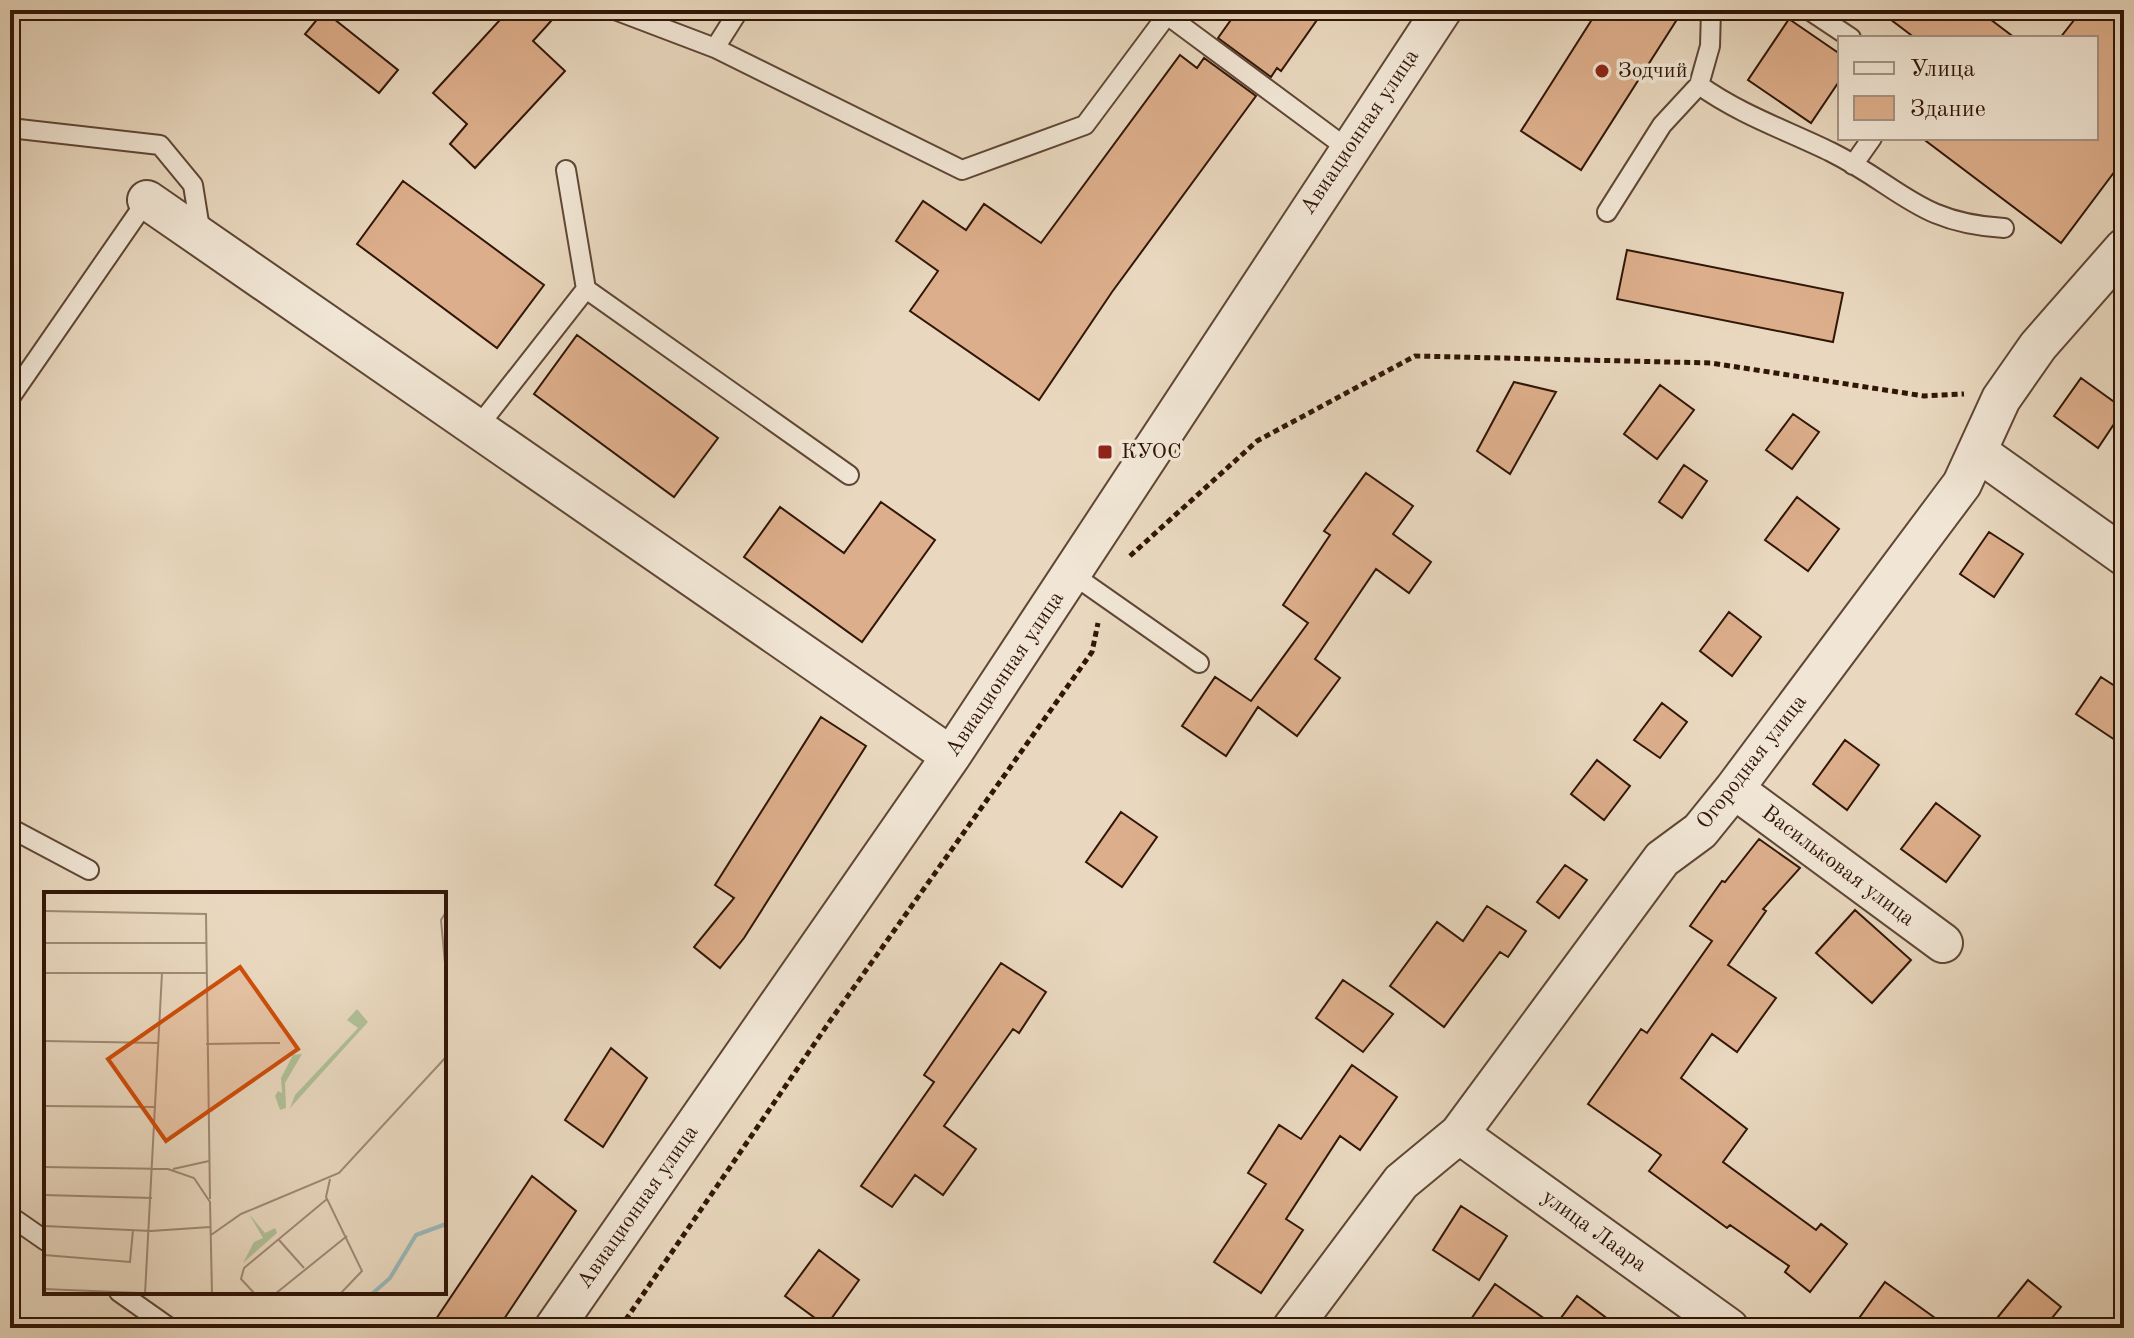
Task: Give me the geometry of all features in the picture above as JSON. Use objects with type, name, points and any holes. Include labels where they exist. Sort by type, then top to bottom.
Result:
[{"type":"street","name":"Авиационная улица","points":[[554,1328],[951,756],[1442,10]]},
{"type":"street","points":[[147,200],[951,756]]},
{"type":"street","name":"Огородная улица","points":[[1292,1328],[1401,1182],[1459,1134],[1662,859],[1700,831],[1734,789],[1962,484],[2001,399],[2030,357],[2124,248]]},
{"type":"street","points":[[1978,452],[2124,556]]},
{"type":"street","name":"Васильковая улица","points":[[1734,789],[1943,943]]},
{"type":"street","name":"улица Лаара","points":[[1459,1134],[1729,1328]]},
{"type":"lane","points":[[615,10],[715,48],[962,170],[1085,125],[1169,13],[1348,149]]},
{"type":"lane","points":[[715,48],[739,10]]},
{"type":"lane","points":[[1607,212],[1662,125],[1699,85],[1710,46],[1711,10]]},
{"type":"lane","points":[[1809,10],[1848,36]]},
{"type":"lane","points":[[1699,85],[1743,114],[1853,165],[1913,205],[1973,226],[2004,228]]},
{"type":"lane","points":[[10,128],[160,145],[193,185],[202,238]]},
{"type":"lane","points":[[1853,165],[1871,140]]},
{"type":"lane","points":[[566,170],[586,289],[849,475]]},
{"type":"lane","points":[[10,398],[147,200]]},
{"type":"lane","points":[[477,428],[586,289]]},
{"type":"lane","points":[[1072,574],[1199,663]]},
{"type":"lane","points":[[10,828],[89,870]]},
{"type":"lane","points":[[10,1216],[44,1240]]},
{"type":"lane","points":[[122,1294],[170,1328]]},
{"type":"building","points":[[509,10],[561,10],[533,41],[565,71],[475,168],[450,144],[467,124],[433,93]]},
{"type":"building","points":[[1238,10],[1324,10],[1281,71],[1277,68],[1271,77],[1218,38]]},
{"type":"building","name":"Зодчий","points":[[1598,10],[1683,10],[1581,170],[1521,131]]},
{"type":"building","points":[[1878,10],[1978,10],[2012,36],[1912,36]]},
{"type":"building","points":[[2082,10],[2124,10],[2124,159],[2061,243],[1925,140],[2098,140],[2098,36],[2062,36]]},
{"type":"building","points":[[324,11],[398,70],[379,93],[305,34]]},
{"type":"building","points":[[1789,19],[1838,53],[1838,83],[1811,123],[1748,80]]},
{"type":"building","points":[[1180,55],[1197,68],[1204,58],[1256,96],[1112,292],[1039,400],[910,311],[938,271],[896,241],[923,201],[966,230],[984,204],[1041,243]]},
{"type":"building","points":[[403,181],[544,285],[497,348],[357,244]]},
{"type":"building","points":[[1627,250],[1843,293],[1833,342],[1617,299]]},
{"type":"building","points":[[577,335],[718,438],[674,497],[534,394]]},
{"type":"building","points":[[2081,378],[2124,409],[2098,448],[2054,416]]},
{"type":"building","points":[[1514,382],[1556,392],[1510,474],[1477,451]]},
{"type":"building","points":[[1660,385],[1694,410],[1657,459],[1624,434]]},
{"type":"building","points":[[1793,414],[1819,432],[1792,469],[1766,450]]},
{"type":"building","points":[[1684,465],[1707,481],[1682,518],[1659,502]]},
{"type":"building","points":[[1366,473],[1413,506],[1393,534],[1431,562],[1409,593],[1376,569],[1315,659],[1340,678],[1297,736],[1258,707],[1226,756],[1182,726],[1215,677],[1251,701],[1308,623],[1283,605],[1330,535],[1324,531]]},
{"type":"building","points":[[1797,497],[1839,529],[1808,571],[1765,540]]},
{"type":"building","points":[[881,502],[935,540],[862,642],[744,557],[780,507],[844,553]]},
{"type":"building","points":[[1989,532],[2023,554],[1994,597],[1960,574]]},
{"type":"building","points":[[1729,612],[1761,637],[1732,676],[1700,651]]},
{"type":"building","points":[[2101,677],[2124,692],[2124,746],[2076,714]]},
{"type":"building","points":[[1662,703],[1687,722],[1660,758],[1634,740]]},
{"type":"building","points":[[821,717],[866,746],[744,938],[720,968],[694,947],[734,898],[715,885]]},
{"type":"building","points":[[1845,740],[1879,765],[1847,810],[1813,784]]},
{"type":"building","points":[[1597,760],[1630,786],[1604,820],[1571,794]]},
{"type":"building","points":[[1936,803],[1980,836],[1946,882],[1901,849]]},
{"type":"building","points":[[1121,812],[1157,837],[1122,887],[1086,862]]},
{"type":"building","points":[[1759,839],[1800,868],[1763,909],[1766,911],[1728,965],[1776,998],[1737,1052],[1712,1034],[1681,1078],[1747,1129],[1723,1162],[1816,1230],[1821,1224],[1847,1244],[1810,1292],[1785,1272],[1789,1266],[1730,1225],[1727,1228],[1649,1171],[1661,1155],[1588,1104],[1641,1029],[1647,1033],[1712,941],[1690,926],[1722,881],[1725,882]]},
{"type":"building","points":[[1565,865],[1587,880],[1559,918],[1537,902]]},
{"type":"building","points":[[1487,906],[1526,931],[1508,957],[1500,952],[1444,1027],[1390,986],[1437,922],[1463,941]]},
{"type":"building","points":[[1855,910],[1911,960],[1872,1003],[1816,953]]},
{"type":"building","points":[[1001,963],[1046,992],[1019,1033],[1013,1029],[944,1126],[976,1149],[943,1195],[915,1175],[892,1207],[861,1186],[934,1082],[924,1075]]},
{"type":"building","points":[[1343,980],[1393,1014],[1363,1052],[1316,1018]]},
{"type":"building","points":[[611,1048],[647,1078],[603,1147],[565,1120]]},
{"type":"building","points":[[1352,1065],[1397,1097],[1360,1150],[1340,1136],[1286,1219],[1303,1230],[1261,1293],[1214,1262],[1266,1184],[1248,1173],[1279,1125],[1301,1139]]},
{"type":"building","points":[[532,1176],[576,1211],[498,1328],[430,1328]]},
{"type":"building","points":[[1461,1206],[1507,1236],[1479,1280],[1433,1250]]},
{"type":"building","points":[[819,1250],[859,1280],[826,1326],[785,1296]]},
{"type":"building","points":[[2028,1280],[2061,1307],[2044,1328],[1989,1328]]},
{"type":"building","points":[[1885,1282],[1949,1328],[1852,1328]]},
{"type":"building","points":[[1495,1284],[1555,1326],[1577,1296],[1620,1328],[1465,1328]]},
{"type":"place","name":"Зодчий","points":[[1602,71]]},
{"type":"place","name":"КУОС","points":[[1105,452]]}]
